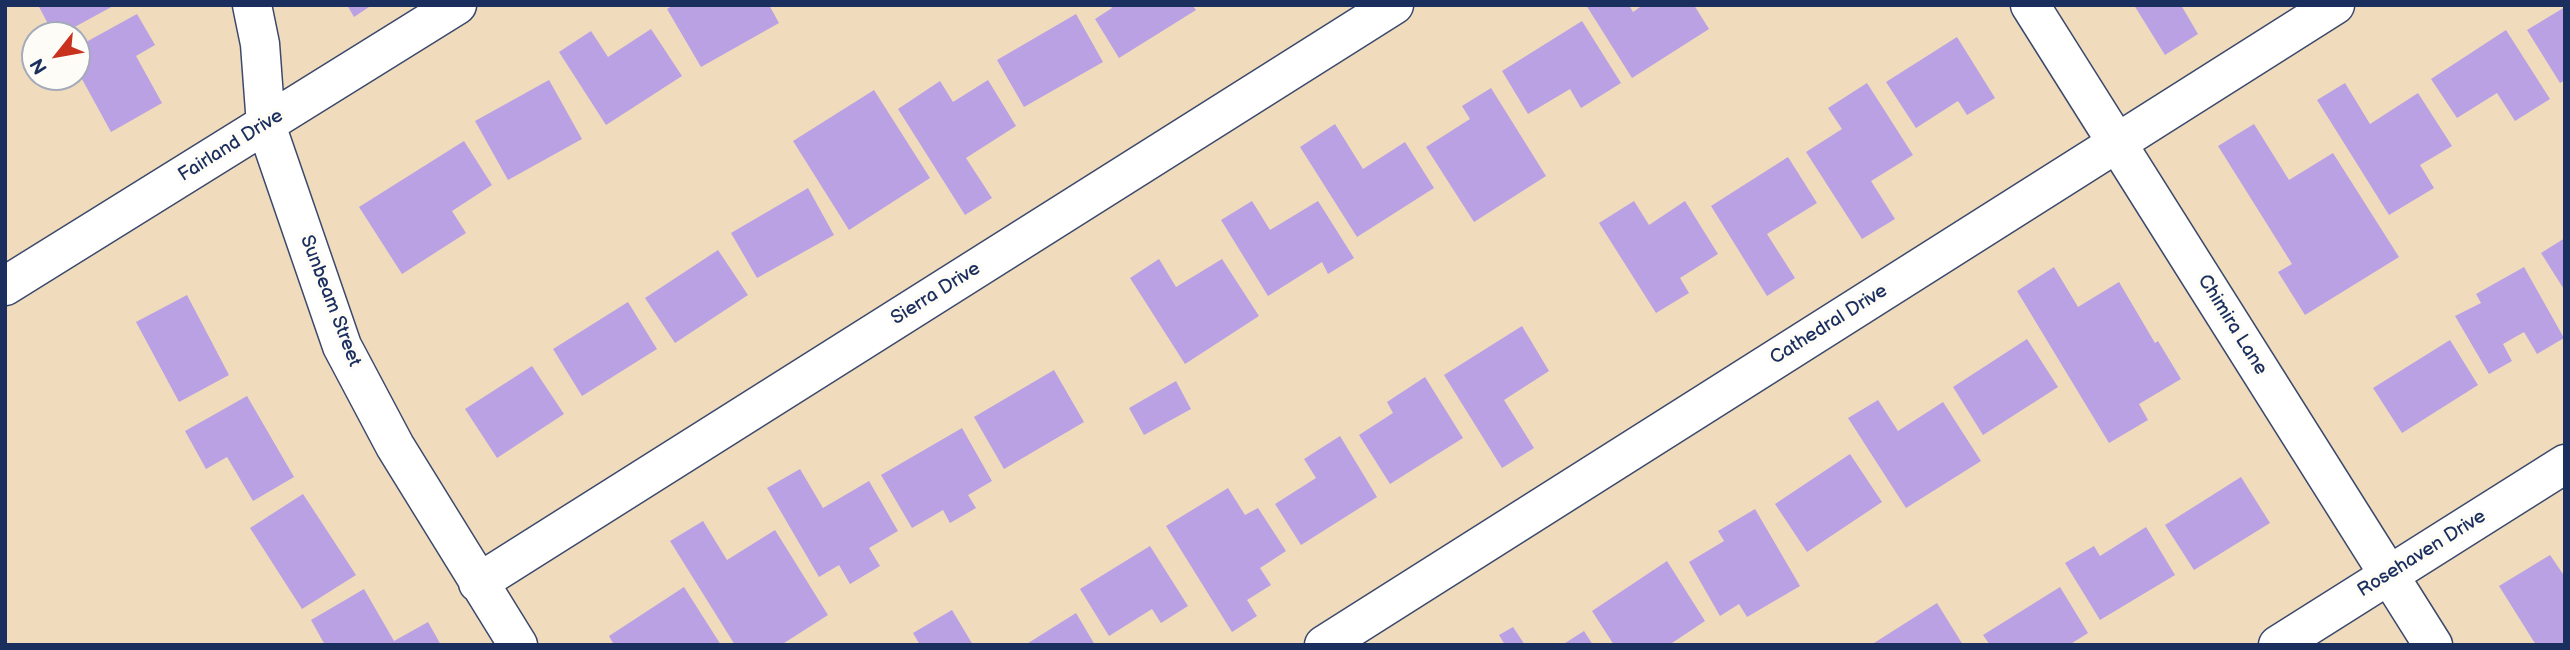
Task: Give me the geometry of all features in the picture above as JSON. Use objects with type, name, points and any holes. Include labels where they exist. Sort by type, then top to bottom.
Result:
[{"type":"street","name":"Sunbeam Street","points":[[251,5],[261,44],[267,125],[342,346],[396,446],[517,645]]},
{"type":"street","name":"Fairland Drive","points":[[5,286],[457,5]]},
{"type":"street","name":"Sierra Drive","points":[[478,583],[1394,5]]},
{"type":"street","name":"Chimira Lane","points":[[2030,5],[2433,645]]},
{"type":"street","name":"Cathedral Drive","points":[[1324,645],[2335,5]]},
{"type":"street","name":"Rosehaven Drive","points":[[2278,645],[2565,464]]},
{"type":"building","points":[[38,5],[115,5],[86,21],[47,21]]},
{"type":"building","points":[[347,5],[372,5],[354,17]]},
{"type":"building","points":[[674,5],[769,5],[779,23],[701,67],[667,9]]},
{"type":"building","points":[[1110,5],[1192,5],[1196,10],[1119,58],[1095,19],[1112,8]]},
{"type":"building","points":[[1586,5],[1629,5],[1633,12],[1643,5],[1694,5],[1709,29],[1632,78]]},
{"type":"building","points":[[2134,5],[2181,5],[2198,34],[2165,55]]},
{"type":"building","points":[[2565,7],[2565,80],[2560,83],[2527,30]]},
{"type":"building","points":[[137,14],[155,45],[136,56],[162,103],[111,132],[89,91],[91,91],[91,39]]},
{"type":"building","points":[[1076,14],[1103,62],[1024,107],[997,60]]},
{"type":"building","points":[[1582,21],[1621,83],[1581,108],[1570,89],[1528,114],[1502,71]]},
{"type":"building","points":[[651,29],[682,76],[606,125],[559,52],[591,31],[608,57]]},
{"type":"building","points":[[2506,30],[2550,99],[2515,121],[2497,93],[2457,118],[2431,79]]},
{"type":"building","points":[[1957,37],[1995,98],[1967,115],[1958,101],[1916,128],[1886,82]]},
{"type":"building","points":[[549,80],[582,139],[508,180],[475,121]]},
{"type":"building","points":[[988,80],[1016,126],[966,158],[992,198],[965,215],[898,109],[940,81],[953,102]]},
{"type":"building","points":[[1867,83],[1913,155],[1871,181],[1895,219],[1862,239],[1806,152],[1842,129],[1828,108]]},
{"type":"building","points":[[2345,83],[2370,124],[2418,93],[2452,146],[2420,165],[2434,188],[2389,215],[2317,100]]},
{"type":"building","points":[[1491,88],[1546,176],[1474,222],[1426,147],[1470,119],[1462,106]]},
{"type":"building","points":[[874,90],[930,178],[849,230],[793,141]]},
{"type":"building","points":[[1335,124],[1363,169],[1405,142],[1434,188],[1357,237],[1300,147]]},
{"type":"building","points":[[2254,124],[2289,180],[2333,153],[2399,257],[2305,315],[2278,272],[2292,264],[2218,146]]},
{"type":"building","points":[[464,141],[492,185],[452,211],[466,233],[402,274],[359,207]]},
{"type":"building","points":[[1788,157],[1817,203],[1767,234],[1795,278],[1767,296],[1711,206]]},
{"type":"building","points":[[808,188],[834,235],[757,278],[731,233]]},
{"type":"building","points":[[1252,201],[1270,230],[1318,201],[1354,258],[1328,274],[1322,262],[1268,296],[1221,220]]},
{"type":"building","points":[[1634,201],[1649,225],[1685,201],[1718,254],[1680,278],[1689,293],[1656,313],[1599,223]]},
{"type":"building","points":[[2565,238],[2565,291],[2541,253]]},
{"type":"building","points":[[718,250],[748,295],[675,343],[645,298]]},
{"type":"building","points":[[1159,259],[1176,287],[1222,259],[1259,316],[1185,364],[1130,278]]},
{"type":"building","points":[[2054,267],[2078,307],[2119,282],[2155,343],[2158,341],[2181,379],[2139,404],[2148,420],[2109,443],[2017,291]]},
{"type":"building","points":[[2524,267],[2564,338],[2537,354],[2524,332],[2503,344],[2512,361],[2489,374],[2455,316],[2481,303],[2476,294]]},
{"type":"building","points":[[187,295],[229,375],[179,402],[136,322]]},
{"type":"building","points":[[628,302],[657,349],[582,396],[553,349]]},
{"type":"building","points":[[1522,326],[1549,371],[1504,400],[1534,448],[1502,468],[1444,375]]},
{"type":"building","points":[[2027,339],[2058,387],[1983,435],[1953,387]]},
{"type":"building","points":[[2450,340],[2478,385],[2402,433],[2373,388]]},
{"type":"building","points":[[532,366],[564,414],[497,458],[465,409]]},
{"type":"building","points":[[1054,370],[1084,422],[1004,469],[974,417]]},
{"type":"building","points":[[1425,377],[1463,438],[1390,484],[1359,435],[1393,413],[1387,402]]},
{"type":"building","points":[[1176,381],[1191,409],[1144,435],[1129,408]]},
{"type":"building","points":[[247,396],[294,477],[253,501],[227,457],[206,469],[185,431]]},
{"type":"building","points":[[1878,400],[1898,431],[1943,402],[1981,461],[1906,508],[1848,418]]},
{"type":"building","points":[[962,428],[992,481],[968,495],[976,508],[950,523],[943,510],[912,528],[881,475]]},
{"type":"building","points":[[1340,436],[1377,497],[1301,545],[1275,504],[1316,478],[1304,459]]},
{"type":"building","points":[[1850,454],[1882,502],[1807,552],[1775,504]]},
{"type":"building","points":[[800,469],[823,508],[869,481],[898,531],[869,548],[880,566],[850,584],[839,565],[819,577],[767,488]]},
{"type":"building","points":[[2241,477],[2270,523],[2194,570],[2165,525]]},
{"type":"building","points":[[1228,488],[1245,515],[1258,508],[1286,551],[1260,568],[1271,585],[1247,600],[1257,616],[1232,632],[1166,526]]},
{"type":"building","points":[[303,494],[356,575],[302,609],[250,528]]},
{"type":"building","points":[[1755,509],[1800,586],[1747,617],[1739,604],[1720,616],[1689,562],[1724,541],[1718,531]]},
{"type":"building","points":[[703,521],[727,560],[775,530],[828,615],[781,645],[735,645],[670,541]]},
{"type":"building","points":[[2146,527],[2175,575],[2100,620],[2065,563],[2094,546],[2100,556]]},
{"type":"building","points":[[1150,546],[1188,606],[1161,623],[1152,609],[1109,636],[1080,589]]},
{"type":"building","points":[[2550,555],[2565,577],[2565,642],[2560,645],[2536,645],[2499,586]]},
{"type":"building","points":[[1667,561],[1705,621],[1669,645],[1614,645],[1592,611]]},
{"type":"building","points":[[684,587],[721,645],[614,645],[609,636]]},
{"type":"building","points":[[2060,587],[2088,633],[2069,645],[1990,645],[1983,635]]},
{"type":"building","points":[[364,589],[394,641],[428,622],[441,645],[325,645],[311,620]]},
{"type":"building","points":[[1937,603],[1963,645],[1875,645],[1874,643]]},
{"type":"building","points":[[952,610],[973,645],[920,645],[913,633]]},
{"type":"building","points":[[1076,613],[1095,645],[1025,645]]},
{"type":"building","points":[[1513,627],[1525,645],[1505,645],[1499,635]]},
{"type":"building","points":[[1584,631],[1593,645],[1562,645]]}]
